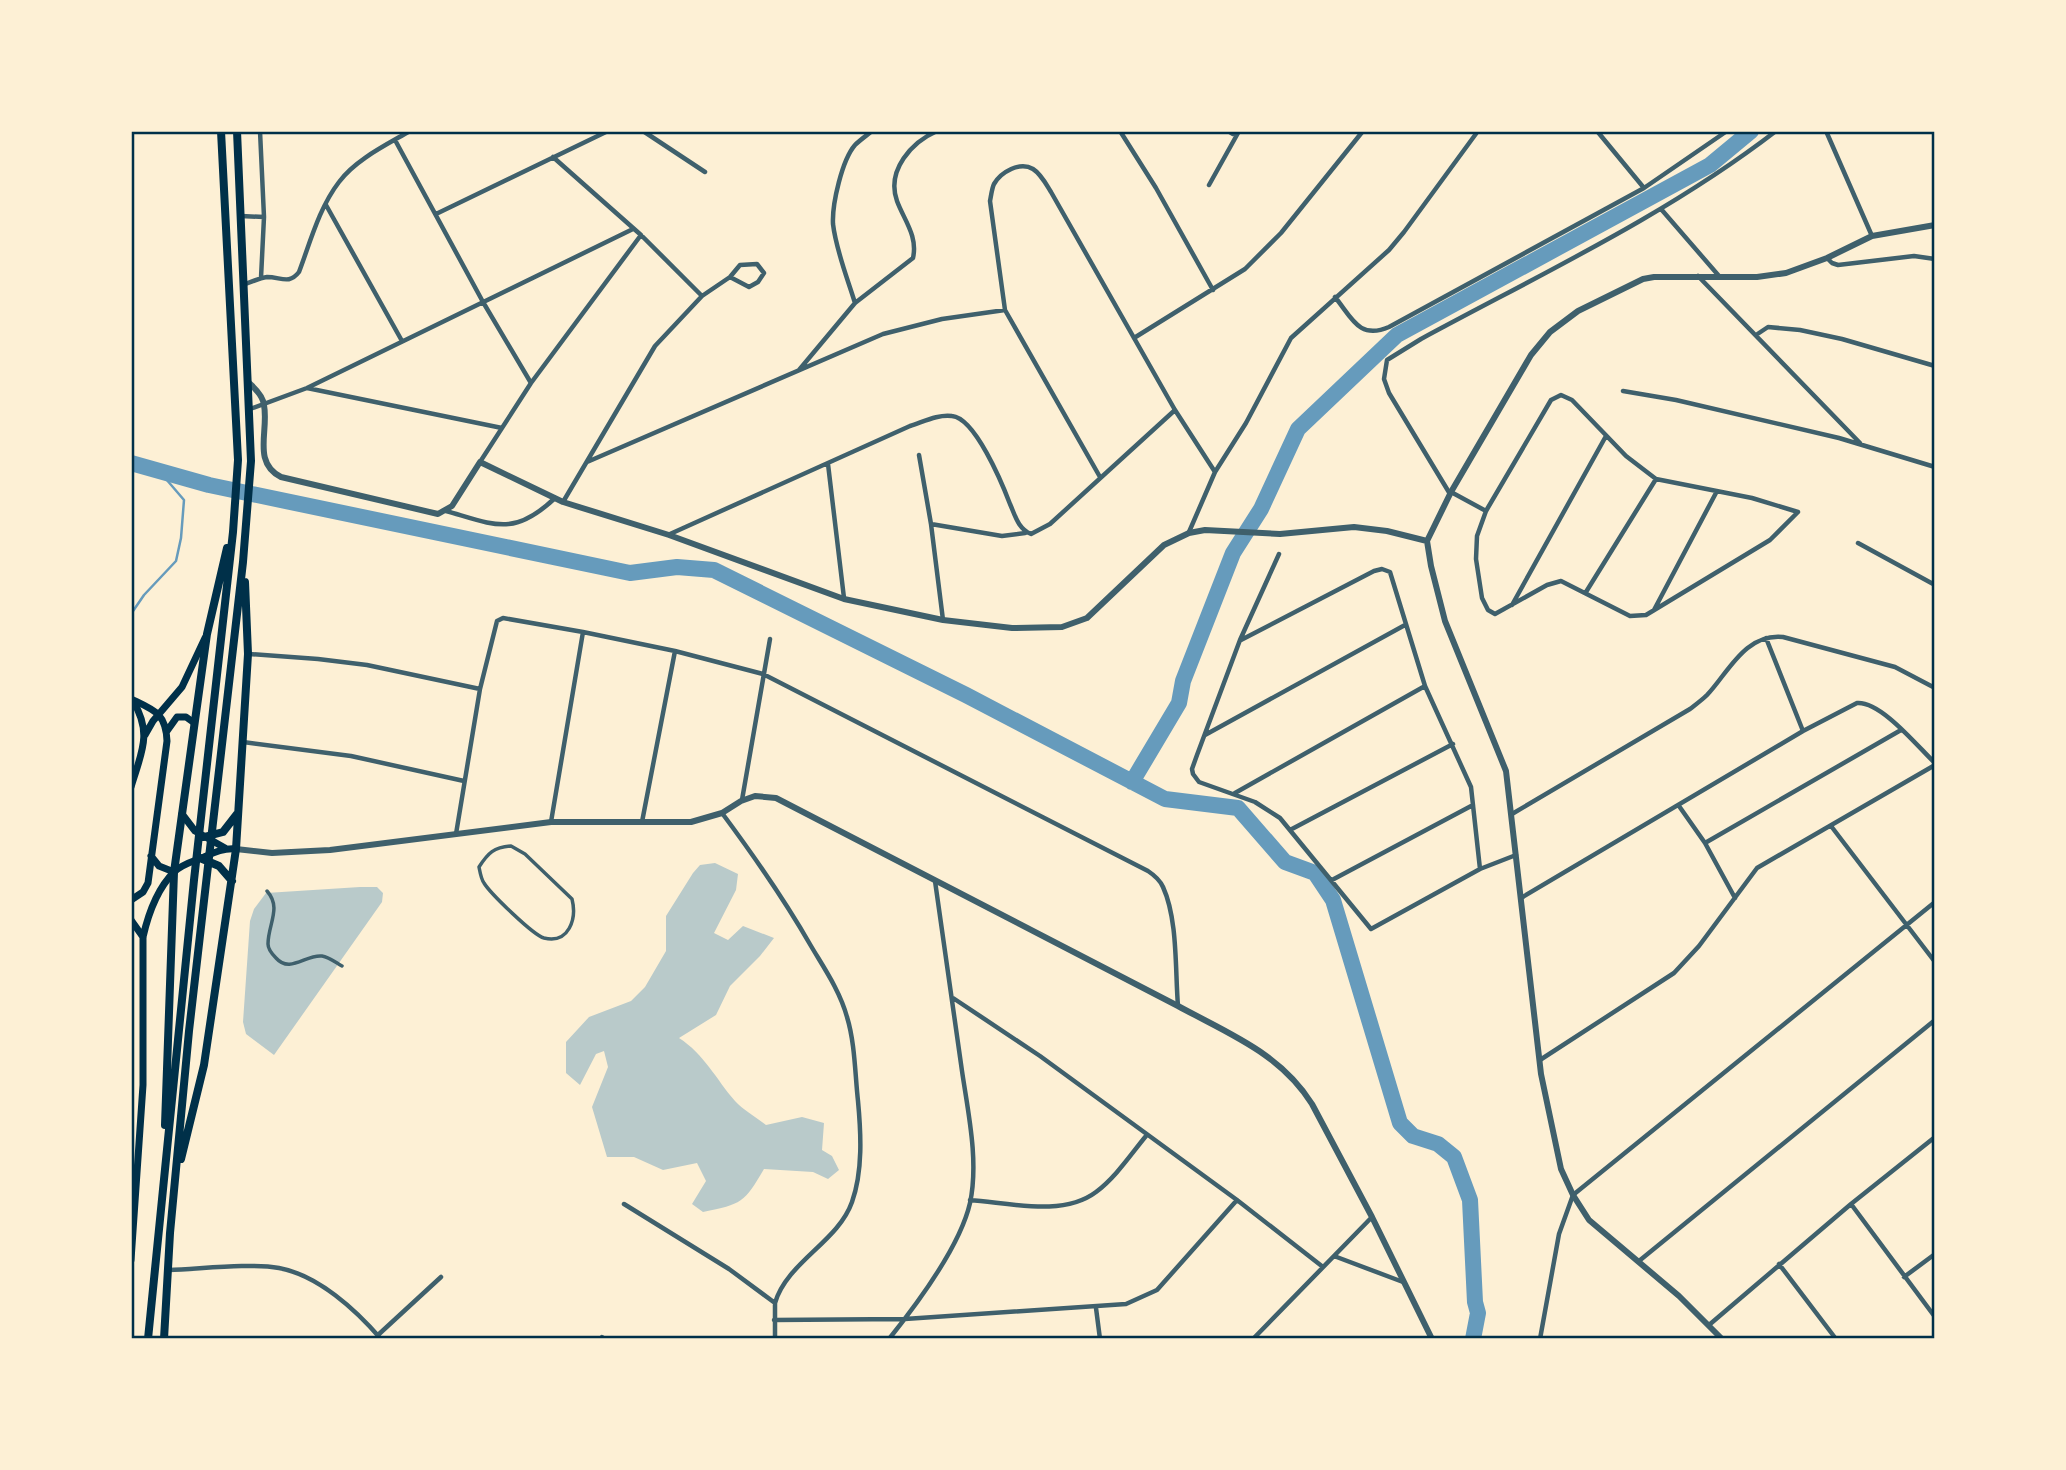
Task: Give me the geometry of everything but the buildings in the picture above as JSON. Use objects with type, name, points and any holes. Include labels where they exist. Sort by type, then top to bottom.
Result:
[{"type":"highway","points":[[148,1339],[194,880],[233,532],[238,460],[221,131]]},
{"type":"highway","points":[[164,1339],[174,1187],[243,562],[251,461],[237,131]]},
{"type":"highway","points":[[163,1182],[174,872],[207,634],[224,556],[233,532]]},
{"type":"highway","points":[[174,1187],[204,1065],[236,849],[248,654],[243,562]]},
{"type":"highway","points":[[204,837],[223,832],[239,811]]},
{"type":"highway","points":[[200,858],[219,866],[232,881]]},
{"type":"main road","points":[[131,787],[145,735],[182,687],[207,634]]},
{"type":"main road","points":[[131,900],[146,888],[167,732],[159,714],[132,700]]},
{"type":"main road","points":[[132,700],[144,722],[145,735]]},
{"type":"main road","points":[[167,732],[177,717],[186,717],[193,722]]},
{"type":"main road","points":[[145,735],[156,727],[167,732]]},
{"type":"main road","points":[[181,813],[187,823],[204,837],[225,848],[236,849]]},
{"type":"main road","points":[[131,1260],[143,1085],[143,937],[152,906],[174,872],[225,848]]},
{"type":"main road","points":[[151,856],[159,866],[174,872]]},
{"type":"main road","points":[[131,920],[143,937]]},
{"type":"street","points":[[260,131],[264,217],[261,278]]},
{"type":"street","points":[[244,285],[261,278],[288,281],[294,279],[338,182],[351,169],[410,131]]},
{"type":"street","points":[[436,214],[608,131]]},
{"type":"street","points":[[643,131],[705,172]]},
{"type":"street","points":[[855,303],[838,247],[833,224],[834,209],[849,155],[853,147],[872,131]]},
{"type":"street","points":[[799,371],[855,303],[914,258],[914,239],[897,200],[895,183],[900,164],[911,147],[937,131]]},
{"type":"street","points":[[1120,131],[1156,188],[1213,289]]},
{"type":"street","points":[[1209,185],[1239,132],[1228,131]]},
{"type":"street","points":[[1134,338],[1245,268],[1281,233],[1363,131]]},
{"type":"street","points":[[1189,533],[1215,472],[1246,423],[1292,338],[1375,263],[1404,232],[1478,131]]},
{"type":"street","points":[[1597,131],[1644,188]]},
{"type":"street","points":[[1486,511],[1450,493],[1389,393],[1384,379],[1388,360],[1421,339],[1661,209],[1734,164],[1776,131]]},
{"type":"street","points":[[1826,131],[1872,236]]},
{"type":"street","points":[[1335,297],[1362,329],[1378,332],[1411,317],[1644,188],[1723,132]]},
{"type":"street","points":[[395,140],[483,302],[531,383]]},
{"type":"street","points":[[553,157],[634,229],[702,296]]},
{"type":"street","points":[[1100,477],[1005,310],[990,201],[993,185],[1004,173],[1020,166],[1030,167],[1038,173],[1051,192],[1175,410],[1215,472]]},
{"type":"street","points":[[326,204],[403,341]]},
{"type":"street","points":[[1661,209],[1719,276]]},
{"type":"street","points":[[241,216],[264,217]]},
{"type":"street","points":[[1722,1339],[1679,1296],[1599,1230],[1573,1195],[1557,1153],[1540,1060],[1504,762],[1445,621],[1427,541],[1450,493],[1528,359],[1550,332],[1578,311],[1643,279],[1757,277],[1786,273],[1827,258],[1872,236],[1935,225]]},
{"type":"street","points":[[249,410],[307,388],[634,229]]},
{"type":"street","points":[[446,511],[452,506],[531,383],[640,235]]},
{"type":"street","points":[[1827,258],[1838,265],[1914,256],[1935,259]]},
{"type":"street","points":[[248,382],[256,389],[264,404],[263,445],[267,464],[274,473],[288,479],[429,514],[446,511],[494,525],[510,526],[559,500],[587,462],[655,346],[702,296],[730,276],[740,265],[760,265],[764,273],[758,282],[749,287],[730,276]]},
{"type":"street","points":[[1698,276],[1860,444]]},
{"type":"street","points":[[587,462],[883,334],[942,319],[1005,310]]},
{"type":"street","points":[[1756,335],[1768,327],[1800,330],[1842,339],[1935,366]]},
{"type":"street","points":[[307,388],[502,428]]},
{"type":"street","points":[[1623,391],[1676,400],[1860,444],[1935,467]]},
{"type":"street","points":[[1561,395],[1572,400],[1636,465],[1656,479],[1752,498],[1798,512],[1770,540],[1654,611],[1640,616],[1630,616],[1561,581],[1548,585],[1494,614],[1488,610],[1482,598],[1476,559],[1477,536],[1486,511],[1555,397],[1561,395]]},
{"type":"street","points":[[931,524],[1002,536],[1037,532],[1050,524],[1175,410]]},
{"type":"street","points":[[669,535],[910,426],[941,416],[962,419],[973,431],[1019,524],[1026,532]]},
{"type":"street","points":[[1512,605],[1606,436]]},
{"type":"street","points":[[919,455],[943,620]]},
{"type":"street","points":[[480,462],[559,500],[669,535],[844,599],[943,620],[1012,628],[1062,627],[1087,618],[1164,545],[1189,533],[1205,530],[1280,534],[1354,527],[1387,531],[1427,541]]},
{"type":"street","points":[[828,464],[844,599]]},
{"type":"street","points":[[1586,592],[1656,479]]},
{"type":"street","points":[[1654,611],[1717,491]]},
{"type":"street","points":[[1858,542],[1935,585]]},
{"type":"street","points":[[1279,554],[1240,640],[1196,755],[1193,775],[1205,786],[1234,793],[1280,818],[1371,929],[1480,869],[1516,855]]},
{"type":"street","points":[[1240,640],[1374,571],[1387,569],[1393,577],[1425,686],[1471,787],[1480,869]]},
{"type":"street","points":[[456,834],[480,689],[495,624],[503,618],[675,651],[763,674],[1018,802],[1154,875],[1164,887],[1169,906],[1175,944],[1178,1006]]},
{"type":"street","points":[[1205,735],[1405,625]]},
{"type":"street","points":[[551,822],[583,632]]},
{"type":"street","points":[[1512,814],[1683,714],[1705,698],[1737,657],[1766,638],[1783,636],[1886,664],[1935,688]]},
{"type":"street","points":[[1766,638],[1803,731]]},
{"type":"street","points":[[741,801],[770,639]]},
{"type":"street","points":[[642,822],[675,651]]},
{"type":"street","points":[[248,654],[367,665],[480,689]]},
{"type":"street","points":[[1234,793],[1425,686]]},
{"type":"street","points":[[1521,898],[1803,731],[1857,703],[1863,702],[1873,707],[1901,729],[1935,764],[1756,868],[1699,946],[1674,973],[1540,1060]]},
{"type":"street","points":[[1705,843],[1901,729]]},
{"type":"street","points":[[242,742],[351,756],[464,781]]},
{"type":"street","points":[[1290,830],[1453,744]]},
{"type":"street","points":[[236,849],[272,853],[330,850],[551,822],[691,822],[722,813],[755,796],[776,798],[1178,1006],[1263,1052],[1291,1075],[1312,1104],[1432,1339]]},
{"type":"street","points":[[1332,880],[1474,805]]},
{"type":"street","points":[[1679,806],[1705,843],[1735,898]]},
{"type":"street","points":[[722,813],[762,867],[834,985],[848,1019],[860,1127],[859,1161],[852,1203],[837,1226],[782,1287],[775,1303],[775,1339]]},
{"type":"street","points":[[1831,826],[1935,962]]},
{"type":"street","points":[[511,846],[525,853],[572,899],[574,923],[567,931],[556,937],[543,938],[530,930],[483,882],[479,867],[487,855],[499,847],[511,846]]},
{"type":"street","points":[[888,1339],[905,1319],[946,1257],[959,1232],[970,1200],[972,1149],[935,881]]},
{"type":"street","points":[[267,891],[275,908],[268,945],[280,962],[290,965],[318,955],[328,957],[342,966]]},
{"type":"street","points":[[1540,1339],[1559,1234],[1573,1195],[1935,902]]},
{"type":"street","points":[[953,998],[1040,1056],[1237,1200],[1323,1267]]},
{"type":"street","points":[[1638,1262],[1935,1020]]},
{"type":"street","points":[[970,1200],[1057,1208],[1076,1204],[1105,1184],[1146,1136]]},
{"type":"street","points":[[1709,1325],[1851,1204],[1935,1138]]},
{"type":"street","points":[[774,1320],[905,1319],[1126,1304],[1157,1290],[1237,1200]]},
{"type":"street","points":[[624,1204],[718,1261],[775,1303]]},
{"type":"street","points":[[1851,1204],[1935,1317]]},
{"type":"street","points":[[1253,1339],[1372,1217]]},
{"type":"street","points":[[1904,1277],[1935,1254]]},
{"type":"street","points":[[1334,1256],[1404,1282]]},
{"type":"street","points":[[1779,1264],[1836,1339]]},
{"type":"street","points":[[168,1270],[268,1267],[297,1273],[334,1296],[379,1337],[441,1277]]},
{"type":"street","points":[[1096,1308],[1100,1339]]},
{"type":"shaded area","points":[[715,863],[738,874],[736,890],[714,933],[728,940],[743,926],[774,938],[730,986],[716,1015],[679,1038],[703,1059],[738,1104],[766,1125],[802,1117],[824,1123],[822,1150],[832,1156],[839,1170],[828,1179],[813,1172],[764,1169],[752,1189],[741,1200],[726,1207],[703,1212],[692,1204],[706,1181],[697,1163],[663,1170],[634,1157],[607,1157],[592,1107],[608,1067],[604,1051],[596,1054],[580,1085],[566,1073],[566,1042],[589,1017],[631,1001],[645,987],[666,951],[666,916],[700,865]]},
{"type":"shaded area","points":[[377,887],[383,893],[382,902],[274,1055],[246,1034],[243,1022],[250,921],[254,909],[266,893]]},
{"type":"waterway","points":[[1132,782],[1179,703],[1183,681],[1233,553],[1261,509],[1298,429],[1397,335],[1710,165],[1751,131]]},
{"type":"waterway","points":[[131,463],[209,485],[630,573],[677,567],[714,570],[966,695],[1165,799],[1238,808],[1285,862],[1315,873],[1333,900],[1400,1123],[1413,1136],[1438,1144],[1454,1157],[1470,1200],[1475,1302],[1478,1313],[1473,1339]]},
{"type":"waterway","points":[[131,614],[144,595],[176,561],[181,538],[184,500],[160,472]]}]
